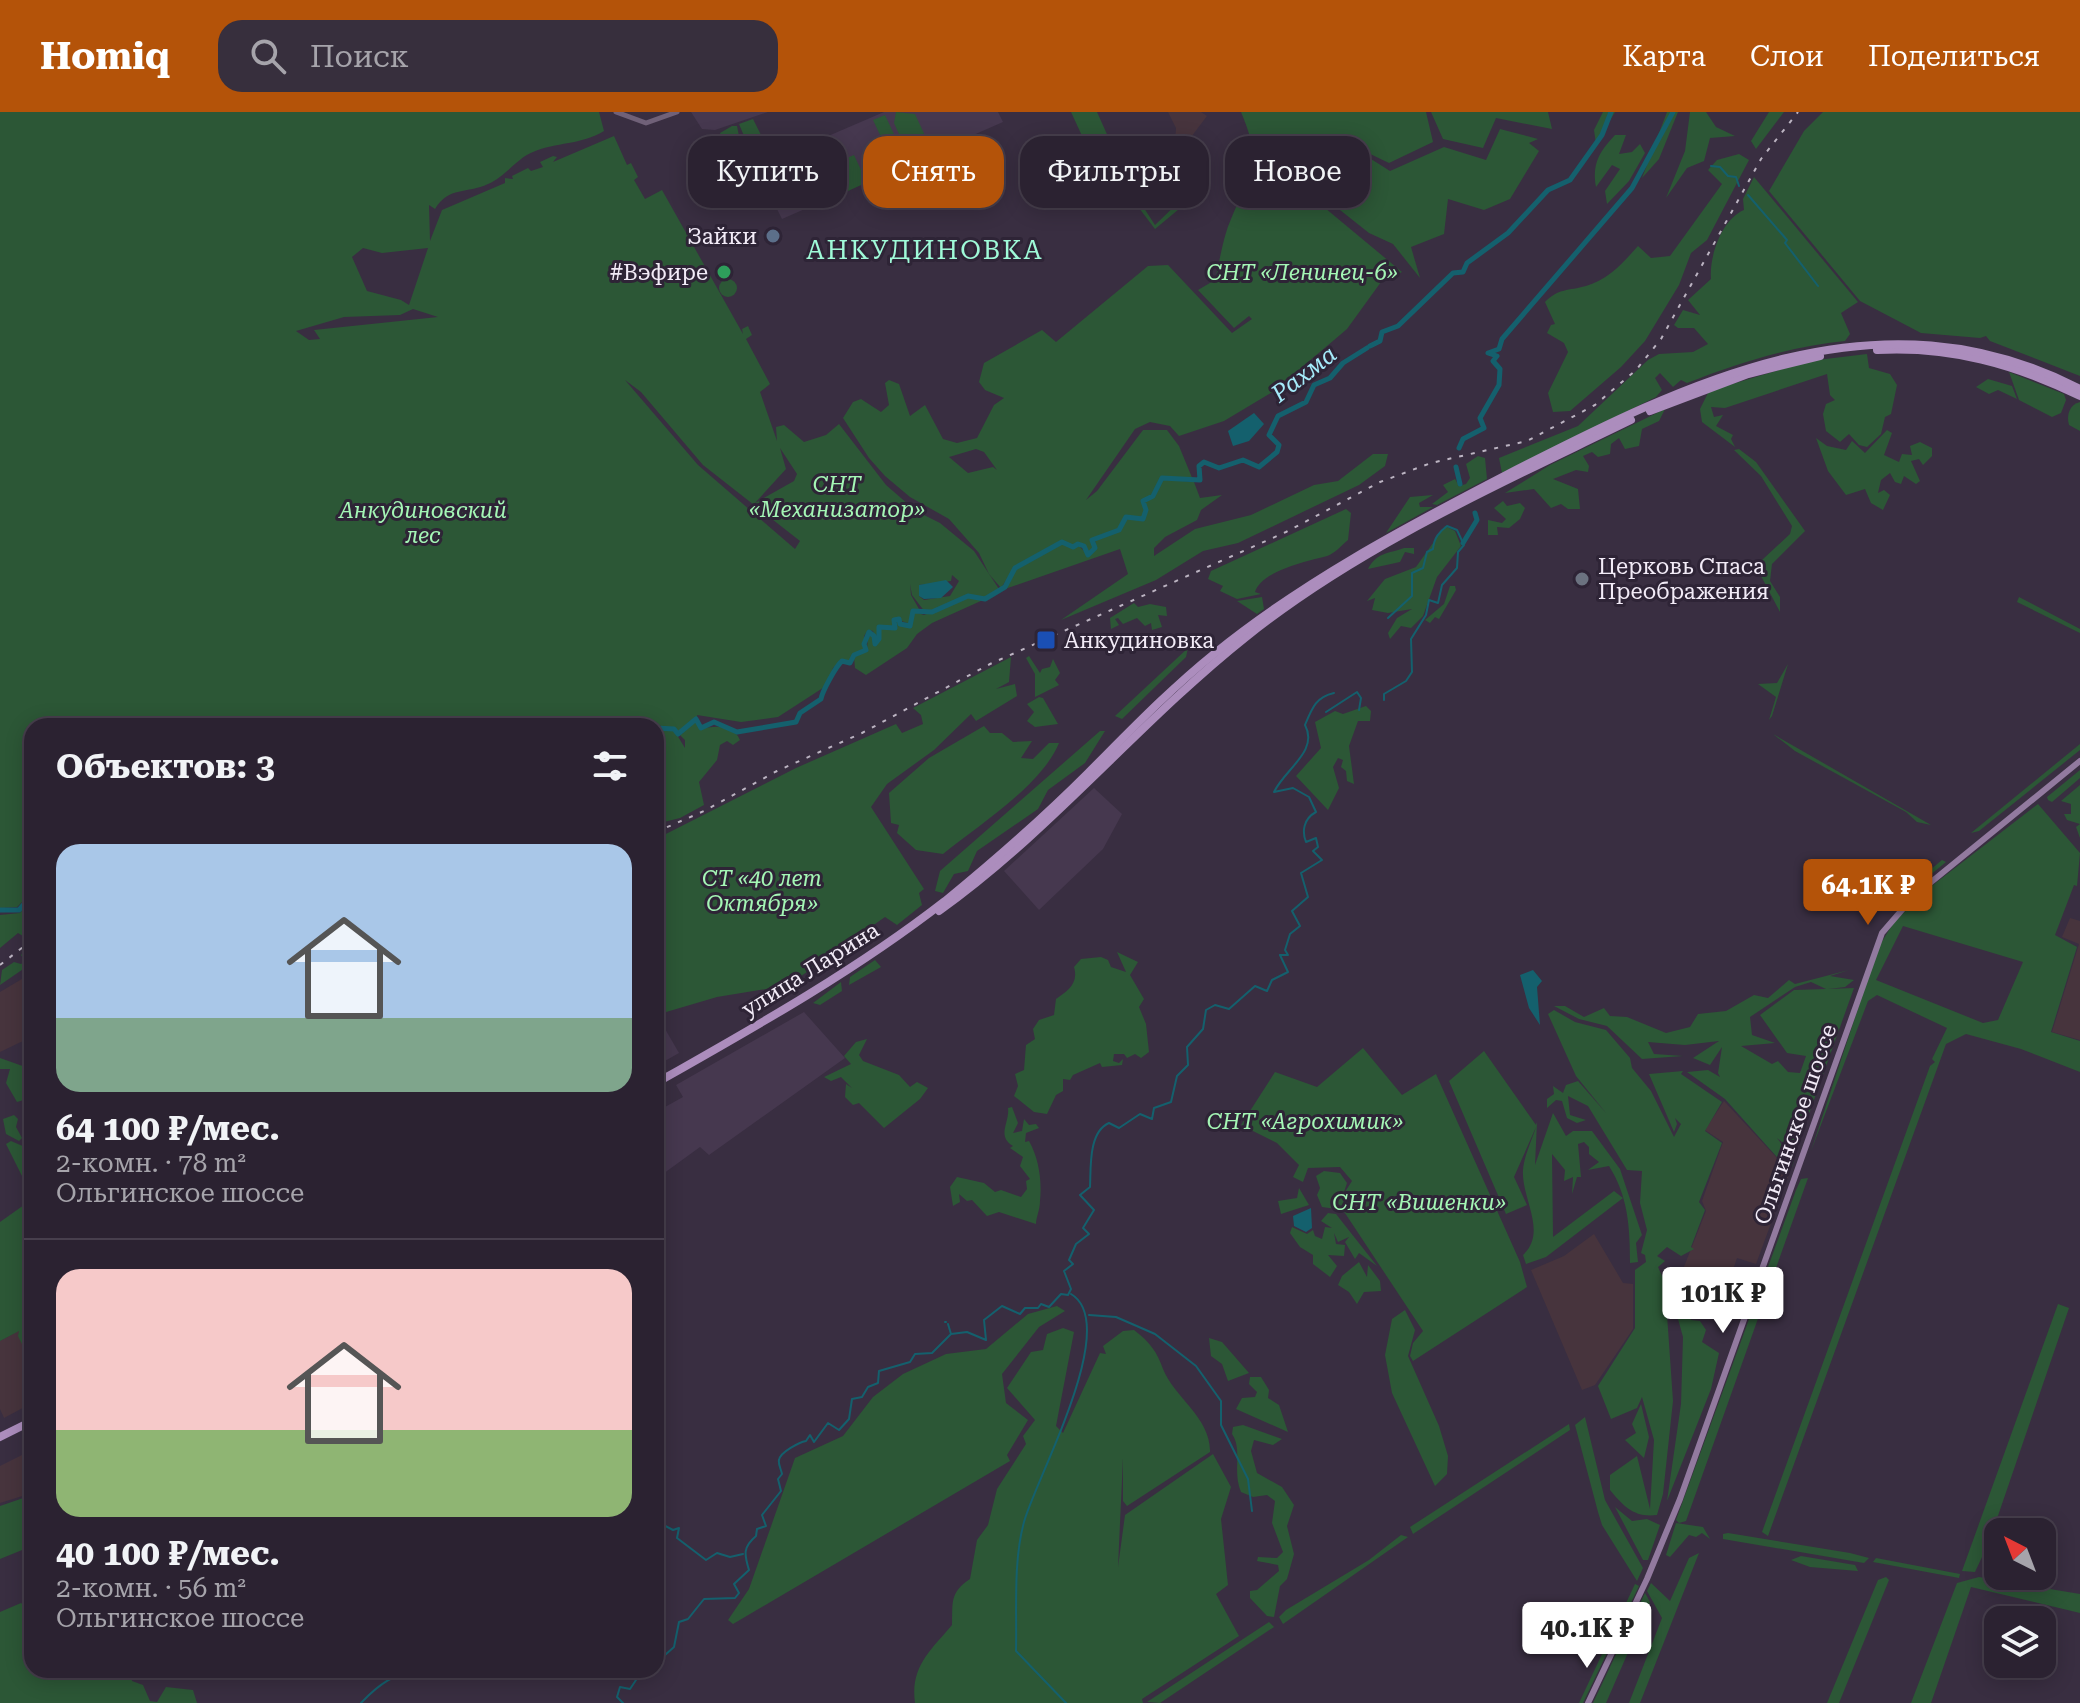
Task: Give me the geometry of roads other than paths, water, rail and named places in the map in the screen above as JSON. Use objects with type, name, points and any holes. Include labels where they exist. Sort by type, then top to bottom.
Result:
[{"type":"main road","name":"улица Ларина","points":[[664,1080],[776,1016],[897,935],[976,874],[1083,778],[1192,673],[1289,597],[1421,519],[1672,395],[1746,367],[1794,355],[1894,343],[1941,345],[1982,352],[2028,366],[2080,389]]},
{"type":"main road","points":[[776,1016],[953,901],[1083,788],[1176,696],[1248,635],[1313,588],[1424,524],[1645,413],[1773,366],[1880,349],[1932,350],[1980,358],[2025,372],[2080,396]]},
{"type":"main road","name":"Ольгинское шоссе","points":[[1588,1703],[1647,1579],[1680,1499],[1882,933],[1914,896],[2080,761]]},
{"type":"main road","points":[[0,1434],[24,1422]]},
{"type":"street","points":[[616,112],[646,123],[674,113]]},
{"type":"water","points":[[1254,413],[1264,424],[1249,441],[1233,446],[1228,431]]},
{"type":"water","points":[[946,580],[953,587],[941,598],[924,599],[919,596],[919,585]]},
{"type":"water","points":[[1533,970],[1542,981],[1537,987],[1540,1025],[1529,1008],[1520,975]]},
{"type":"water","points":[[1311,1208],[1312,1228],[1306,1232],[1294,1226],[1293,1216]]},
{"type":"waterway","name":"Рахма","points":[[1370,346],[1380,341],[1382,332],[1398,326],[1453,273],[1463,272],[1467,263],[1508,233],[1548,190],[1570,180],[1602,135],[1611,112]]},
{"type":"waterway","points":[[1459,448],[1463,439],[1484,428],[1480,418],[1499,385],[1500,369],[1493,361],[1497,356],[1488,353],[1499,349],[1502,339],[1632,188],[1673,112]]},
{"type":"waterway","points":[[1711,166],[1720,167],[1728,176],[1736,177],[1739,186]]},
{"type":"waterway","points":[[1748,195],[1787,240],[1785,243],[1818,286]]},
{"type":"waterway","name":"Рахма","points":[[664,728],[674,729],[678,734],[696,719],[701,728],[714,722],[737,732],[796,722],[800,713],[821,699],[842,661],[850,663],[854,655],[866,650],[864,644],[869,632],[874,636],[875,644],[879,639],[879,627],[895,628],[894,620],[899,619],[900,624],[910,626],[913,611],[932,612],[968,596],[985,599],[1005,587],[1015,568],[1062,542],[1073,547],[1078,544],[1084,546],[1088,555],[1095,548],[1092,540],[1119,530],[1126,517],[1143,519],[1146,510],[1143,501],[1153,496],[1162,478],[1200,480],[1199,466],[1204,462],[1219,468],[1243,460],[1259,467],[1277,452],[1279,445],[1269,435],[1278,416],[1306,402],[1314,385],[1330,378],[1343,363],[1367,348]]},
{"type":"waterway","points":[[1456,467],[1460,484]]},
{"type":"waterway","points":[[1463,543],[1477,520],[1475,513]]},
{"type":"waterway","points":[[1384,700],[1384,694],[1406,681],[1412,672],[1411,639],[1426,615],[1429,600],[1438,603],[1442,585],[1457,568],[1458,552],[1464,545],[1457,530],[1447,526],[1439,533],[1433,549],[1427,552],[1423,568],[1412,573],[1412,596],[1388,618]]},
{"type":"waterway","points":[[1326,712],[1357,692],[1361,698],[1359,710]]},
{"type":"waterway","points":[[664,1656],[674,1647],[679,1622],[688,1619],[704,1599],[735,1598],[739,1593],[734,1584],[749,1570],[747,1547],[756,1536],[757,1529],[766,1526],[762,1515],[781,1491],[778,1479],[782,1474],[779,1462],[783,1454],[806,1441],[810,1435],[814,1442],[828,1423],[839,1430],[849,1419],[852,1399],[862,1397],[868,1387],[878,1383],[879,1371],[910,1362],[915,1354],[932,1353],[951,1334],[967,1332],[986,1340],[984,1320],[1002,1306],[1020,1314],[1025,1308],[1038,1308],[1041,1304],[1049,1307],[1061,1294],[1068,1295],[1071,1289],[1064,1271],[1073,1264],[1069,1260],[1076,1244],[1089,1234],[1083,1228],[1094,1210],[1080,1195],[1090,1187],[1092,1152],[1097,1134],[1109,1123],[1119,1128],[1140,1114],[1152,1119],[1154,1108],[1171,1102],[1177,1076],[1188,1065],[1187,1047],[1203,1029],[1206,1010],[1215,1005],[1229,1009],[1255,986],[1267,991],[1272,980],[1288,972],[1280,955],[1288,955],[1285,950],[1290,934],[1300,926],[1292,911],[1308,897],[1301,873],[1322,860],[1313,851],[1318,847],[1316,838],[1306,842],[1305,838],[1306,822],[1316,812],[1309,797],[1293,788],[1274,792],[1304,752],[1308,743],[1305,725],[1313,708],[1323,697],[1334,693]]},
{"type":"waterway","name":"Рахма","points":[[0,910],[19,910],[24,904]]},
{"type":"waterway","points":[[1066,1703],[1016,1651],[1016,1586],[1024,1522],[1082,1368],[1087,1336],[1084,1311],[1071,1294]]},
{"type":"waterway","points":[[1089,1315],[1116,1317],[1155,1334],[1196,1366],[1221,1401],[1221,1425],[1248,1479],[1252,1511]]},
{"type":"waterway","points":[[948,1324],[951,1334]]},
{"type":"waterway","points":[[664,1525],[673,1530],[679,1528],[677,1538],[706,1560],[717,1553],[730,1557],[743,1554]]},
{"type":"waterway","points":[[361,1703],[393,1678]]},
{"type":"waterway","points":[[623,1703],[617,1697],[620,1687],[630,1689],[636,1678]]},
{"type":"railway","points":[[664,828],[704,811],[777,771],[862,733],[990,664],[1286,532],[1380,482],[1431,463],[1527,441],[1595,405],[1636,370],[1661,339],[1761,159],[1798,112]]},
{"type":"railway","points":[[0,965],[24,946]]},
{"type":"place","name":"Зайки","points":[[773,236]]},
{"type":"place","name":"#Вэфире","points":[[724,272]]},
{"type":"place","name":"Церковь Спаса Преображения","points":[[1582,579]]},
{"type":"place","name":"Анкудиновка","points":[[1046,640]]},
{"type":"district","name":"АНКУДИНОВКА","points":[[925,250]]},
{"type":"park label","name":"СНТ «Ленинец-6»","points":[[1302,272]]},
{"type":"park label","name":"СНТ «Механизатор»","points":[[837,496]]},
{"type":"park label","name":"Анкудиновский лес","points":[[423,522]]},
{"type":"park label","name":"СТ «40 лет Октября»","points":[[762,890]]},
{"type":"park label","name":"СНТ «Агрохимик»","points":[[1305,1121]]},
{"type":"park label","name":"СНТ «Вишенки»","points":[[1419,1202]]}]
